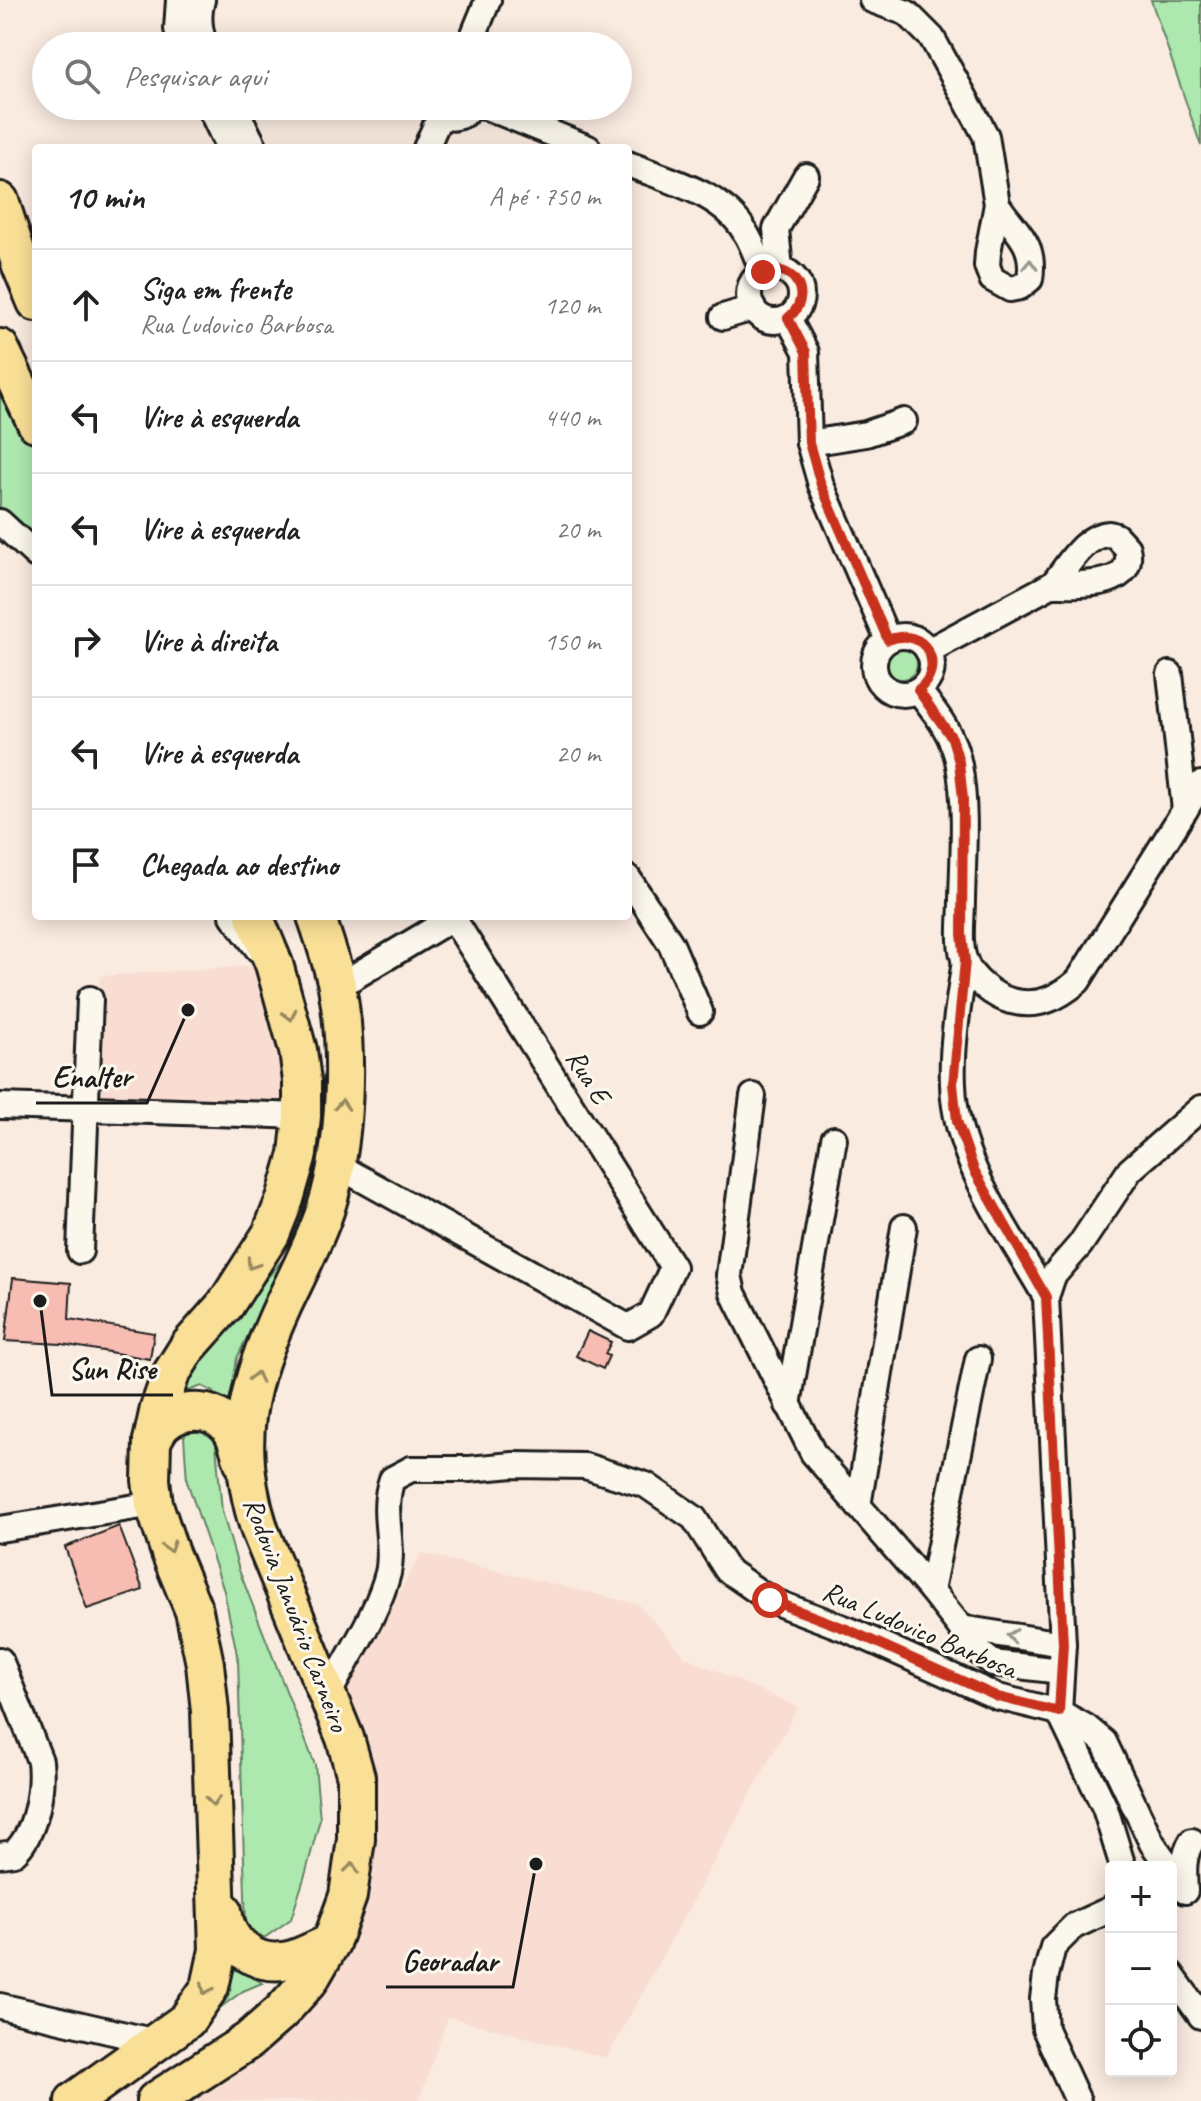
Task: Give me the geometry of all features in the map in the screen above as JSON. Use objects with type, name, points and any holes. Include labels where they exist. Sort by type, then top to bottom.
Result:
[{"type":"highway","points":[[0,201],[32,292]]},
{"type":"highway","points":[[0,348],[32,415]]},
{"type":"highway","points":[[74,2101],[187,2020],[210,1987],[218,1950],[210,1711],[205,1664],[194,1611],[154,1504],[152,1441],[171,1374],[188,1347],[226,1304],[271,1234],[298,1154],[302,1081],[298,1050],[274,964],[256,920]]},
{"type":"highway","name":"Rodovia Januário Carneiro","points":[[155,2101],[248,2041],[281,2012],[309,1981],[331,1943],[348,1896],[356,1839],[356,1777],[345,1738],[260,1531],[244,1468],[245,1417],[260,1359],[314,1240],[326,1207],[335,1164],[343,1080],[337,987],[317,920]]},
{"type":"highway","points":[[152,1441],[162,1425],[178,1414],[197,1411],[215,1416],[231,1428],[244,1468]]},
{"type":"highway","points":[[217,1886],[224,1924],[230,1936],[241,1950],[257,1959],[275,1962],[293,1960],[331,1943]]},
{"type":"street","points":[[178,32],[179,0]]},
{"type":"street","points":[[200,32],[202,0]]},
{"type":"street","points":[[475,32],[488,0]]},
{"type":"street","points":[[872,0],[907,13],[932,38],[986,136],[997,204]]},
{"type":"street","points":[[216,120],[227,144]]},
{"type":"street","points":[[241,120],[253,144]]},
{"type":"street","points":[[427,144],[433,120]]},
{"type":"street","points":[[519,120],[578,144]]},
{"type":"street","points":[[632,166],[691,190],[724,209],[746,232],[771,271],[795,278],[801,293],[800,305],[788,318],[771,321],[761,317],[753,308],[749,297],[751,285],[771,271],[776,229],[806,176]]},
{"type":"street","points":[[723,317],[753,308]]},
{"type":"street","points":[[788,318],[806,352],[809,443],[821,485],[888,640]]},
{"type":"street","points":[[809,443],[866,434],[904,421]]},
{"type":"street","points":[[0,522],[32,551]]},
{"type":"street","points":[[928,651],[1053,584]]},
{"type":"street","points":[[907,637],[919,641],[928,651],[932,669],[927,681],[918,690],[906,694],[893,692],[878,680],[874,661],[879,649],[888,640],[907,637]]},
{"type":"street","points":[[965,961],[989,991],[1006,1000],[1025,1004],[1045,1002],[1063,994],[1078,981],[1195,795],[1170,674]]},
{"type":"street","points":[[918,690],[952,738],[959,762],[963,799],[962,934],[965,961],[953,1084],[957,1121],[974,1170],[1046,1297]]},
{"type":"street","points":[[632,884],[671,944],[700,1012]]},
{"type":"street","points":[[236,920],[256,947],[274,964]]},
{"type":"street","points":[[337,987],[449,920]]},
{"type":"street","name":"Rua E","points":[[335,1164],[628,1327],[651,1314],[673,1267],[456,920]]},
{"type":"street","points":[[80,1251],[90,999]]},
{"type":"street","points":[[753,1096],[729,1275],[733,1293],[813,1453],[931,1590],[961,1628],[970,1645],[993,1663],[1061,1671]]},
{"type":"street","points":[[0,1106],[302,1116]]},
{"type":"street","points":[[1121,1861],[1105,1808],[1059,1712],[1063,1644],[1046,1297],[1053,1276],[1080,1245],[1130,1170],[1201,1108]]},
{"type":"street","points":[[788,1405],[834,1139]]},
{"type":"street","points":[[858,1506],[904,1227]]},
{"type":"street","points":[[931,1590],[978,1359]]},
{"type":"street","name":"Rua Ludovico Barbosa","points":[[327,1691],[333,1686],[372,1611],[389,1571],[386,1496],[392,1479],[411,1469],[585,1466],[646,1485],[694,1518],[727,1570],[770,1600],[849,1630],[998,1697],[1059,1712]]},
{"type":"street","points":[[0,1529],[154,1504]]},
{"type":"street","points":[[961,1628],[1063,1644]]},
{"type":"street","points":[[0,1660],[40,1761],[42,1778],[27,1836],[14,1853],[0,1855]]},
{"type":"street","points":[[1059,1712],[1086,1727],[1104,1742],[1152,1843],[1164,1861]]},
{"type":"street","points":[[1152,1843],[1197,1841]]},
{"type":"street","points":[[1193,1892],[1184,1868],[1186,1855],[1197,1841]]},
{"type":"street","points":[[1177,1876],[1193,1892]]},
{"type":"street","points":[[1078,2101],[1045,2029],[1043,1999],[1046,1975],[1053,1947],[1074,1926],[1105,1912]]},
{"type":"street","points":[[1177,1982],[1201,2016]]},
{"type":"street","points":[[0,2006],[156,2042]]},
{"type":"shaded area","points":[[265,965],[287,1045],[287,1104],[92,1098],[100,976]]},
{"type":"shaded area","points":[[421,1553],[638,1604],[686,1657],[798,1707],[607,2058],[448,2017],[419,2101],[180,2101],[359,1902],[341,1697]]},
{"type":"green space","points":[[1151,0],[1201,0],[1201,146]]},
{"type":"green space","points":[[0,359],[32,425],[32,540],[0,508]]},
{"type":"green space","points":[[902,649],[908,650],[916,658],[916,670],[908,678],[902,679],[896,678],[888,670],[887,664],[888,658],[896,650]]},
{"type":"green space","points":[[285,1257],[237,1358],[228,1415],[214,1392],[202,1386],[182,1393],[201,1355]]},
{"type":"green space","points":[[198,1422],[215,1434],[222,1511],[239,1570],[315,1765],[320,1819],[306,1872],[291,1919],[264,1938],[246,1929],[238,1659],[224,1591],[187,1481],[184,1436]]},
{"type":"green space","points":[[227,1961],[262,1983],[243,1991],[206,2018]]},
{"type":"building","points":[[13,1278],[71,1283],[69,1319],[154,1333],[150,1359],[62,1344],[5,1341]]},
{"type":"building","points":[[588,1331],[611,1342],[603,1369],[576,1356]]},
{"type":"building","points":[[119,1526],[143,1590],[87,1609],[65,1547]]},
{"type":"place","name":"Enalter","points":[[188,1010]]},
{"type":"place","name":"Sun Rise","points":[[40,1301]]},
{"type":"place","name":"Georadar","points":[[536,1864]]},
{"type":"route","points":[[763,272],[780,269],[798,282],[800,305],[788,318],[806,352],[809,443],[821,485],[888,640],[901,636],[919,641],[931,657],[930,676],[918,690],[952,738],[959,762],[963,799],[962,934],[965,961],[953,1084],[957,1121],[974,1170],[1046,1297],[1063,1644],[1059,1712],[998,1697],[849,1630],[770,1600]]}]
